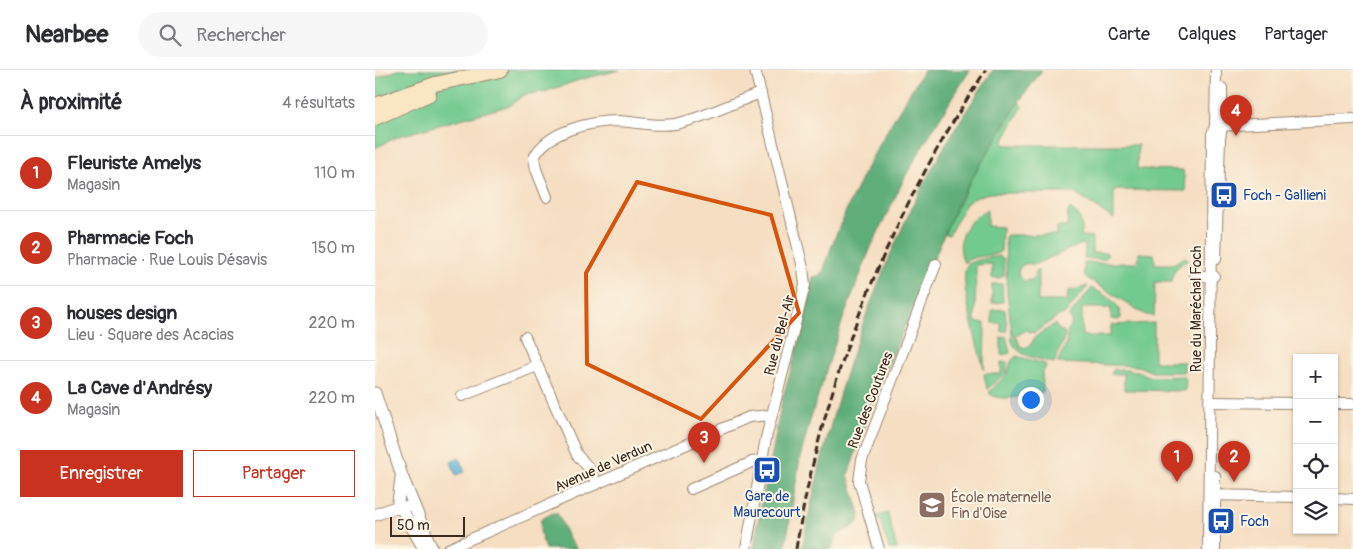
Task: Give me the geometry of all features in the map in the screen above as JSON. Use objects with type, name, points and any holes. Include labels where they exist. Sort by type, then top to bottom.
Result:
[{"type":"main road","points":[[375,118],[435,92],[495,71]]},
{"type":"main road","points":[[375,105],[435,84],[495,71]]},
{"type":"main road","points":[[375,123],[435,92]]},
{"type":"street","name":"Rue du Bel-Air","points":[[746,549],[771,415],[805,285],[803,268],[755,70]]},
{"type":"street","name":"Rue du Maréchal Foch","points":[[1216,70],[1219,126]]},
{"type":"street","name":"Rue du Maréchal Foch","points":[[1215,549],[1212,495],[1212,134],[1219,126],[1223,70]]},
{"type":"street","points":[[547,197],[535,169],[534,158],[542,147],[566,131],[593,123],[618,121],[640,125],[661,126],[676,124],[761,93]]},
{"type":"street","points":[[1219,126],[1353,120]]},
{"type":"street","name":"Rue des Coutures","points":[[879,549],[859,481],[862,460],[936,264]]},
{"type":"street","points":[[1195,276],[1213,276]]},
{"type":"street","points":[[525,337],[577,454],[590,469],[597,484]]},
{"type":"street","points":[[462,396],[537,366]]},
{"type":"street","points":[[375,393],[402,476],[432,549]]},
{"type":"street","points":[[1212,402],[1293,403]]},
{"type":"street","points":[[1338,404],[1353,404]]},
{"type":"street","name":"Avenue de Verdun","points":[[448,549],[749,417],[771,415]]},
{"type":"street","points":[[691,489],[752,462],[763,460]]},
{"type":"street","points":[[402,476],[398,506],[407,517],[424,549]]},
{"type":"street","points":[[1212,495],[1293,497]]},
{"type":"street","name":"Rue du Maréchal Foch","points":[[1208,549],[1212,495]]},
{"type":"street","points":[[1338,498],[1353,499]]},
{"type":"street","points":[[375,515],[412,501]]},
{"type":"highlighted area","points":[[637,182],[771,215],[799,313],[701,419],[587,364],[586,273]]},
{"type":"green space","points":[[397,70],[620,70],[582,79],[547,91],[523,95],[511,105],[399,136],[375,148],[375,79]]},
{"type":"green space","points":[[924,70],[970,70],[906,175],[871,247],[843,319],[811,417],[800,458],[785,549],[754,549],[782,400],[804,326],[813,277],[822,275],[853,195],[894,119]]},
{"type":"green space","points":[[993,70],[1042,70],[1019,102],[959,200],[872,403],[848,475],[860,514],[859,521],[836,537],[832,549],[802,549],[811,503],[834,413],[847,369],[879,282],[925,181],[953,132]]},
{"type":"green space","points":[[1019,102],[1022,107],[1004,140],[1005,145],[1138,145],[1137,169],[1183,170],[1186,191],[1114,190],[1114,219],[1074,193],[989,193],[976,197],[966,203],[949,235],[944,234],[979,166]]},
{"type":"green space","points":[[1070,209],[1080,217],[1081,236],[1092,237],[1092,253],[1107,253],[1107,257],[1105,259],[1084,259],[1085,246],[1082,244],[1033,265],[1023,265],[1019,269],[1018,275],[1024,281],[1032,280],[1038,270],[1038,301],[1067,301],[1068,291],[1088,286],[1065,314],[1060,315],[1034,333],[1026,330],[1018,335],[1012,335],[1007,292],[1005,237],[1007,235],[1057,235],[1057,227],[1067,227],[1068,211]]},
{"type":"green space","points":[[987,210],[987,226],[1002,227],[1001,251],[992,255],[973,258],[964,263],[960,246],[963,232],[967,225]]},
{"type":"green space","points":[[1139,253],[1154,254],[1155,264],[1173,264],[1185,257],[1187,258],[1187,261],[1181,264],[1174,272],[1171,282],[1155,282],[1154,316],[1146,315],[1087,278],[1084,274],[1084,263],[1135,263],[1138,262]]},
{"type":"green space","points":[[998,256],[1003,258],[1004,275],[1000,278],[992,278],[992,264],[976,265],[975,322],[985,323],[984,370],[967,298],[965,271],[970,263]]},
{"type":"green space","points":[[992,284],[1002,284],[1003,302],[992,303]]},
{"type":"green space","points":[[1092,288],[1115,303],[1121,318],[1118,320],[1111,319],[1111,308],[1082,308],[1082,336],[1110,336],[1111,325],[1154,323],[1154,362],[1184,362],[1184,372],[1152,372],[1138,366],[1057,363],[1066,344],[1068,331],[1072,324],[1069,316]]},
{"type":"green space","points":[[992,310],[1005,310],[1007,331],[1001,331],[1001,323],[992,323]]},
{"type":"green space","points":[[1055,324],[1058,329],[1064,332],[1065,336],[1054,363],[1028,356],[1013,344],[1011,337],[1017,338],[1020,346],[1025,348],[1031,344],[1035,337]]},
{"type":"green space","points":[[1006,336],[1010,353],[1001,355],[1001,337]]},
{"type":"green space","points":[[1016,356],[1045,364],[1046,367],[1042,373],[1043,392],[1007,398],[1000,398],[989,393],[1007,374],[1011,361]]},
{"type":"green space","points":[[1001,362],[1007,362],[1006,373],[987,389],[984,374],[1001,374]]},
{"type":"green space","points":[[1114,369],[1138,371],[1151,377],[1184,376],[1186,381],[1185,391],[1124,390],[1124,374],[1111,374]]},
{"type":"green space","points":[[557,513],[567,535],[578,549],[545,549],[540,531],[541,519]]},
{"type":"green space","points":[[888,513],[897,549],[889,549],[880,521],[875,517]]},
{"type":"water","points":[[459,458],[465,472],[456,475],[451,462]]},
{"type":"railway","points":[[796,549],[808,485],[824,423],[843,360],[865,299],[920,181],[951,125],[986,70]]},
{"type":"place","name":"La Cave d'Andrésy","points":[[1236,136]]},
{"type":"place","name":"Foch - Gallieni","points":[[1224,195]]},
{"type":"place","name":"houses design","points":[[704,463]]},
{"type":"place","name":"Gare de Maurecourt","points":[[767,470]]},
{"type":"place","name":"Fleuriste Amelys","points":[[1177,482]]},
{"type":"place","name":"Pharmacie Foch","points":[[1234,482]]},
{"type":"place","name":"École maternelle Fin d'Oise","points":[[932,505]]},
{"type":"place","name":"Foch","points":[[1221,521]]}]
